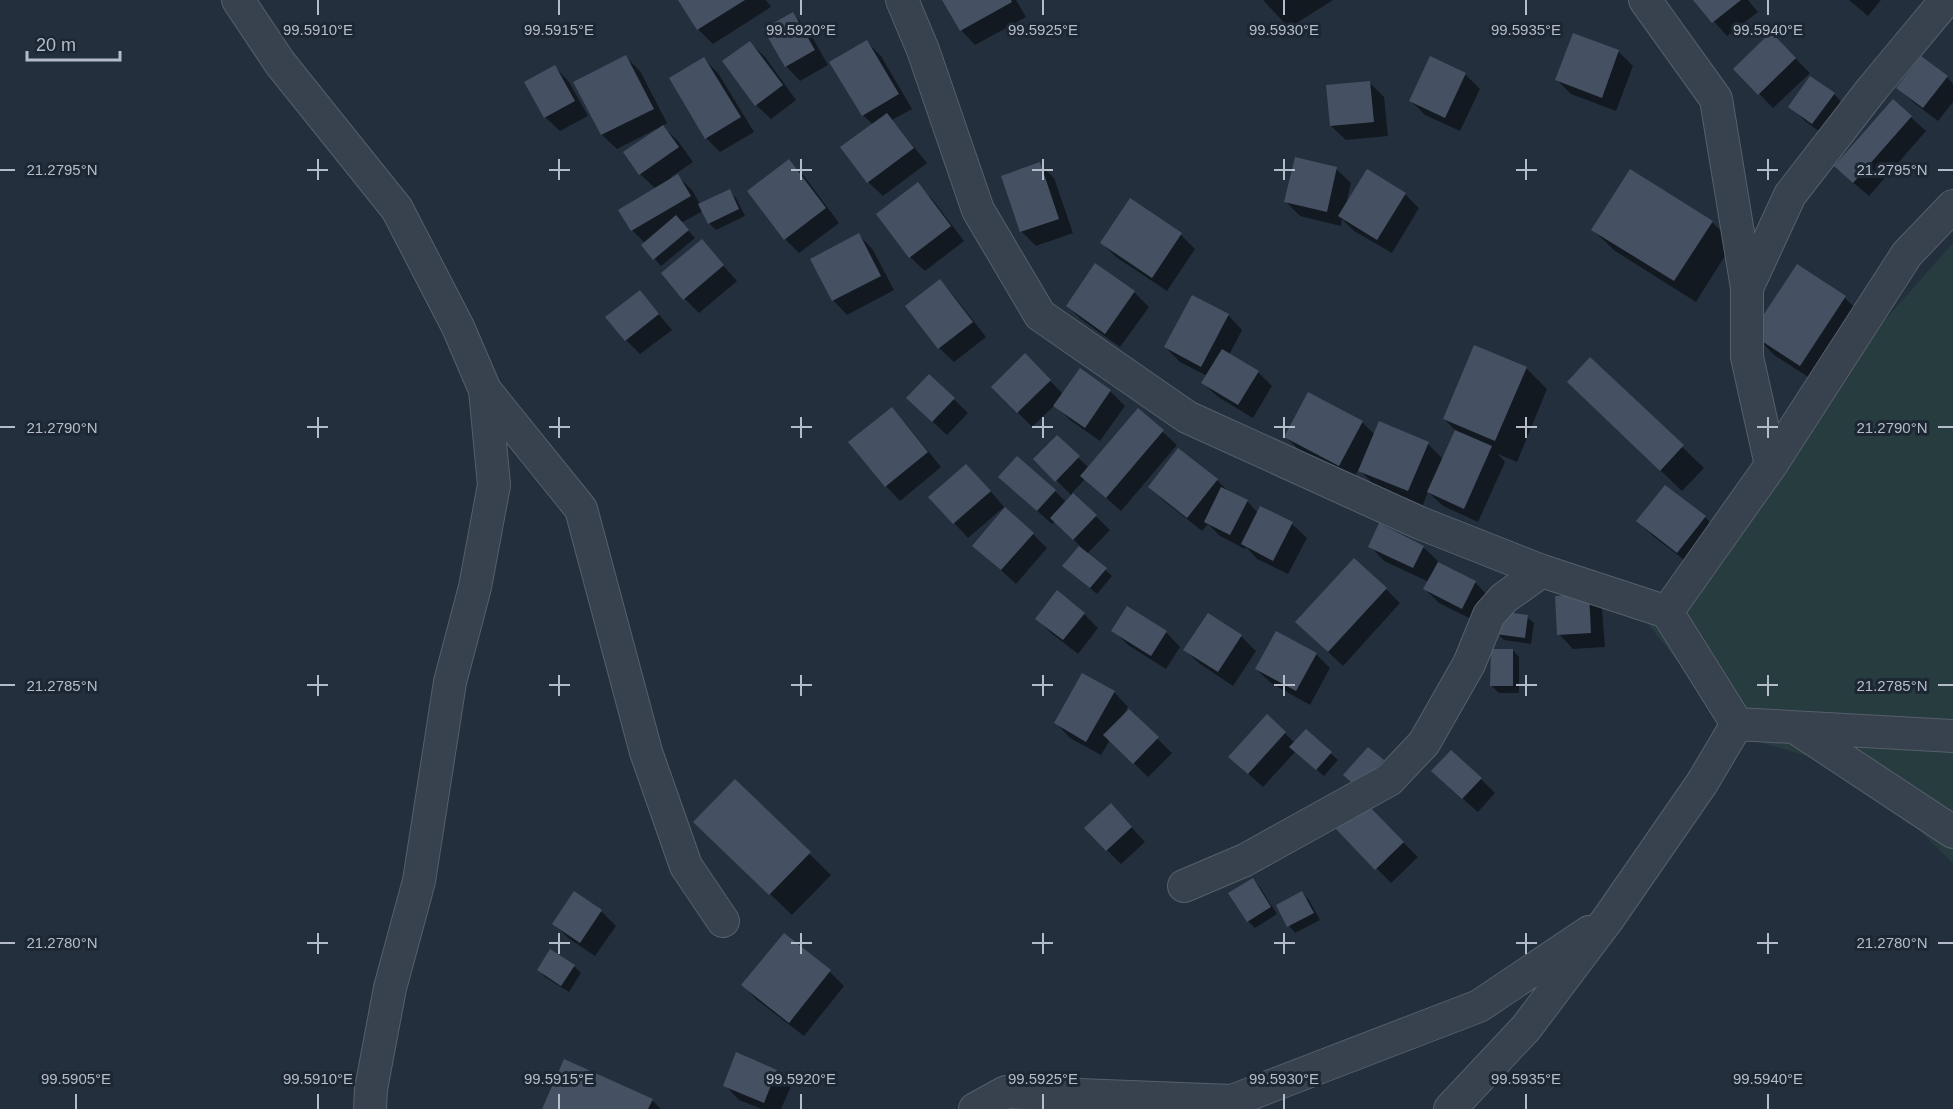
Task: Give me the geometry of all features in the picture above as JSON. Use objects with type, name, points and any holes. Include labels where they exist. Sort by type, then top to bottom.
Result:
[{"type":"street","points":[[238,0],[279,63],[397,209],[458,327],[485,390],[581,509],[646,752],[686,866],[723,921]]},
{"type":"street","points":[[902,0],[923,50],[978,210],[1040,315],[1187,417],[1420,523],[1542,571],[1667,612],[1737,724]]},
{"type":"street","points":[[1645,0],[1716,99],[1747,288],[1747,357],[1771,465]]},
{"type":"street","points":[[1747,288],[1790,195],[1872,88],[1946,0]]},
{"type":"street","points":[[1667,612],[1771,465],[1907,254],[1953,206]]},
{"type":"street","points":[[370,1109],[371,1089],[390,987],[419,881],[450,682],[475,587],[494,485],[485,390]]},
{"type":"street","points":[[1184,886],[1245,860],[1389,780],[1424,743],[1469,664],[1489,615],[1504,598],[1542,571]]},
{"type":"street","points":[[1737,724],[1953,736]]},
{"type":"street","points":[[1450,1109],[1526,1028],[1608,920],[1702,783],[1737,724]]},
{"type":"street","points":[[1796,728],[1953,832]]},
{"type":"street","points":[[975,1109],[1006,1092],[1232,1101],[1479,1006],[1608,920]]},
{"type":"green space","points":[[1953,243],[1953,863],[1858,771],[1736,735],[1648,624],[1754,468]]},
{"type":"building","points":[[678,0],[745,0],[697,30]]},
{"type":"building","points":[[942,0],[1011,0],[1012,2],[960,31]]},
{"type":"building","points":[[1693,0],[1741,0],[1712,23]]},
{"type":"building","points":[[793,12],[815,50],[785,67],[763,29]]},
{"type":"building","points":[[1771,32],[1796,58],[1758,95],[1733,69]]},
{"type":"building","points":[[1573,33],[1619,50],[1602,98],[1555,80]]},
{"type":"building","points":[[867,40],[899,94],[862,116],[829,62]]},
{"type":"building","points":[[750,41],[783,85],[755,106],[722,61]]},
{"type":"building","points":[[626,55],[654,109],[601,135],[573,82]]},
{"type":"building","points":[[1430,56],[1466,73],[1445,118],[1409,101]]},
{"type":"building","points":[[1921,56],[1948,76],[1923,108],[1896,88]]},
{"type":"building","points":[[704,57],[741,117],[705,139],[669,78]]},
{"type":"building","points":[[555,65],[575,101],[544,118],[524,82]]},
{"type":"building","points":[[1810,76],[1835,93],[1812,124],[1788,107]]},
{"type":"building","points":[[1370,81],[1374,122],[1330,126],[1326,85]]},
{"type":"building","points":[[1893,99],[1912,116],[1853,183],[1834,166]]},
{"type":"building","points":[[887,113],[914,148],[867,183],[840,147]]},
{"type":"building","points":[[663,125],[679,147],[639,175],[623,152]]},
{"type":"building","points":[[1295,157],[1337,167],[1327,212],[1284,202]]},
{"type":"building","points":[[789,159],[826,208],[784,240],[747,191]]},
{"type":"building","points":[[1040,162],[1059,219],[1020,232],[1001,176]]},
{"type":"building","points":[[1367,169],[1406,193],[1377,240],[1338,216]]},
{"type":"building","points":[[1630,169],[1713,221],[1674,281],[1591,230]]},
{"type":"building","points":[[678,174],[691,196],[631,231],[618,210]]},
{"type":"building","points":[[918,182],[951,226],[909,258],[876,214]]},
{"type":"building","points":[[730,189],[739,209],[708,224],[698,204]]},
{"type":"building","points":[[1130,198],[1182,233],[1152,278],[1100,243]]},
{"type":"building","points":[[676,215],[689,230],[653,260],[641,245]]},
{"type":"building","points":[[859,233],[881,276],[832,301],[810,259]]},
{"type":"building","points":[[702,239],[724,265],[683,300],[661,273]]},
{"type":"building","points":[[1095,263],[1135,291],[1105,334],[1066,306]]},
{"type":"building","points":[[1797,264],[1846,296],[1800,366],[1751,334]]},
{"type":"building","points":[[940,279],[973,322],[938,349],[905,306]]},
{"type":"building","points":[[640,290],[659,314],[625,341],[605,317]]},
{"type":"building","points":[[1192,295],[1229,314],[1201,367],[1164,347]]},
{"type":"building","points":[[1474,345],[1527,367],[1495,441],[1443,419]]},
{"type":"building","points":[[1222,349],[1259,371],[1238,405],[1201,383]]},
{"type":"building","points":[[1025,353],[1051,380],[1017,413],[991,387]]},
{"type":"building","points":[[1590,357],[1684,445],[1660,471],[1567,382]]},
{"type":"building","points":[[1080,368],[1111,390],[1085,428],[1053,406]]},
{"type":"building","points":[[929,374],[955,398],[932,422],[906,398]]},
{"type":"building","points":[[1308,392],[1363,421],[1339,466],[1284,437]]},
{"type":"building","points":[[892,407],[928,452],[885,487],[848,442]]},
{"type":"building","points":[[1138,408],[1164,430],[1106,498],[1080,476]]},
{"type":"building","points":[[1379,421],[1429,442],[1408,491],[1358,471]]},
{"type":"building","points":[[1455,430],[1492,446],[1464,509],[1427,492]]},
{"type":"building","points":[[1057,435],[1080,456],[1055,482],[1033,459]]},
{"type":"building","points":[[1178,448],[1218,479],[1187,518],[1148,487]]},
{"type":"building","points":[[1017,456],[1056,490],[1037,511],[998,477]]},
{"type":"building","points":[[966,464],[991,491],[953,524],[928,497]]},
{"type":"building","points":[[1665,485],[1706,516],[1677,553],[1636,521]]},
{"type":"building","points":[[1221,487],[1248,500],[1230,535],[1204,522]]},
{"type":"building","points":[[1073,493],[1097,515],[1073,540],[1050,518]]},
{"type":"building","points":[[1260,506],[1293,522],[1273,561],[1241,544]]},
{"type":"building","points":[[1005,507],[1034,533],[1001,570],[972,546]]},
{"type":"building","points":[[1379,523],[1424,546],[1413,568],[1368,547]]},
{"type":"building","points":[[1079,546],[1107,568],[1090,588],[1062,566]]},
{"type":"building","points":[[1354,558],[1387,588],[1328,652],[1295,622]]},
{"type":"building","points":[[1438,562],[1476,581],[1462,609],[1423,589]]},
{"type":"building","points":[[1057,590],[1085,613],[1063,640],[1035,619]]},
{"type":"building","points":[[1589,593],[1591,633],[1557,635],[1555,596]]},
{"type":"building","points":[[1127,606],[1167,631],[1151,656],[1111,631]]},
{"type":"building","points":[[1498,611],[1528,615],[1525,638],[1495,634]]},
{"type":"building","points":[[1208,613],[1242,635],[1218,672],[1183,650]]},
{"type":"building","points":[[1276,631],[1317,653],[1296,691],[1255,669]]},
{"type":"building","points":[[1491,649],[1513,649],[1513,686],[1490,686]]},
{"type":"building","points":[[1082,673],[1115,691],[1086,742],[1054,723]]},
{"type":"building","points":[[1129,709],[1159,737],[1133,764],[1103,735]]},
{"type":"building","points":[[1267,714],[1286,732],[1248,774],[1228,757]]},
{"type":"building","points":[[1306,729],[1332,752],[1316,770],[1289,747]]},
{"type":"building","points":[[1368,747],[1384,760],[1358,788],[1343,775]]},
{"type":"building","points":[[1451,750],[1482,778],[1462,799],[1431,771]]},
{"type":"building","points":[[735,779],[811,852],[769,895],[693,822]]},
{"type":"building","points":[[1364,801],[1404,842],[1375,870],[1336,829]]},
{"type":"building","points":[[1111,803],[1132,827],[1106,851],[1084,828]]},
{"type":"building","points":[[1253,878],[1271,907],[1247,922],[1228,893]]},
{"type":"building","points":[[574,891],[602,910],[580,943],[552,924]]},
{"type":"building","points":[[1302,891],[1314,913],[1287,927],[1276,905]]},
{"type":"building","points":[[784,933],[831,970],[789,1023],[741,985]]},
{"type":"building","points":[[550,949],[575,965],[561,986],[537,970]]},
{"type":"building","points":[[736,1052],[777,1070],[764,1103],[723,1086]]},
{"type":"building","points":[[564,1059],[653,1099],[648,1109],[542,1109]]}]
